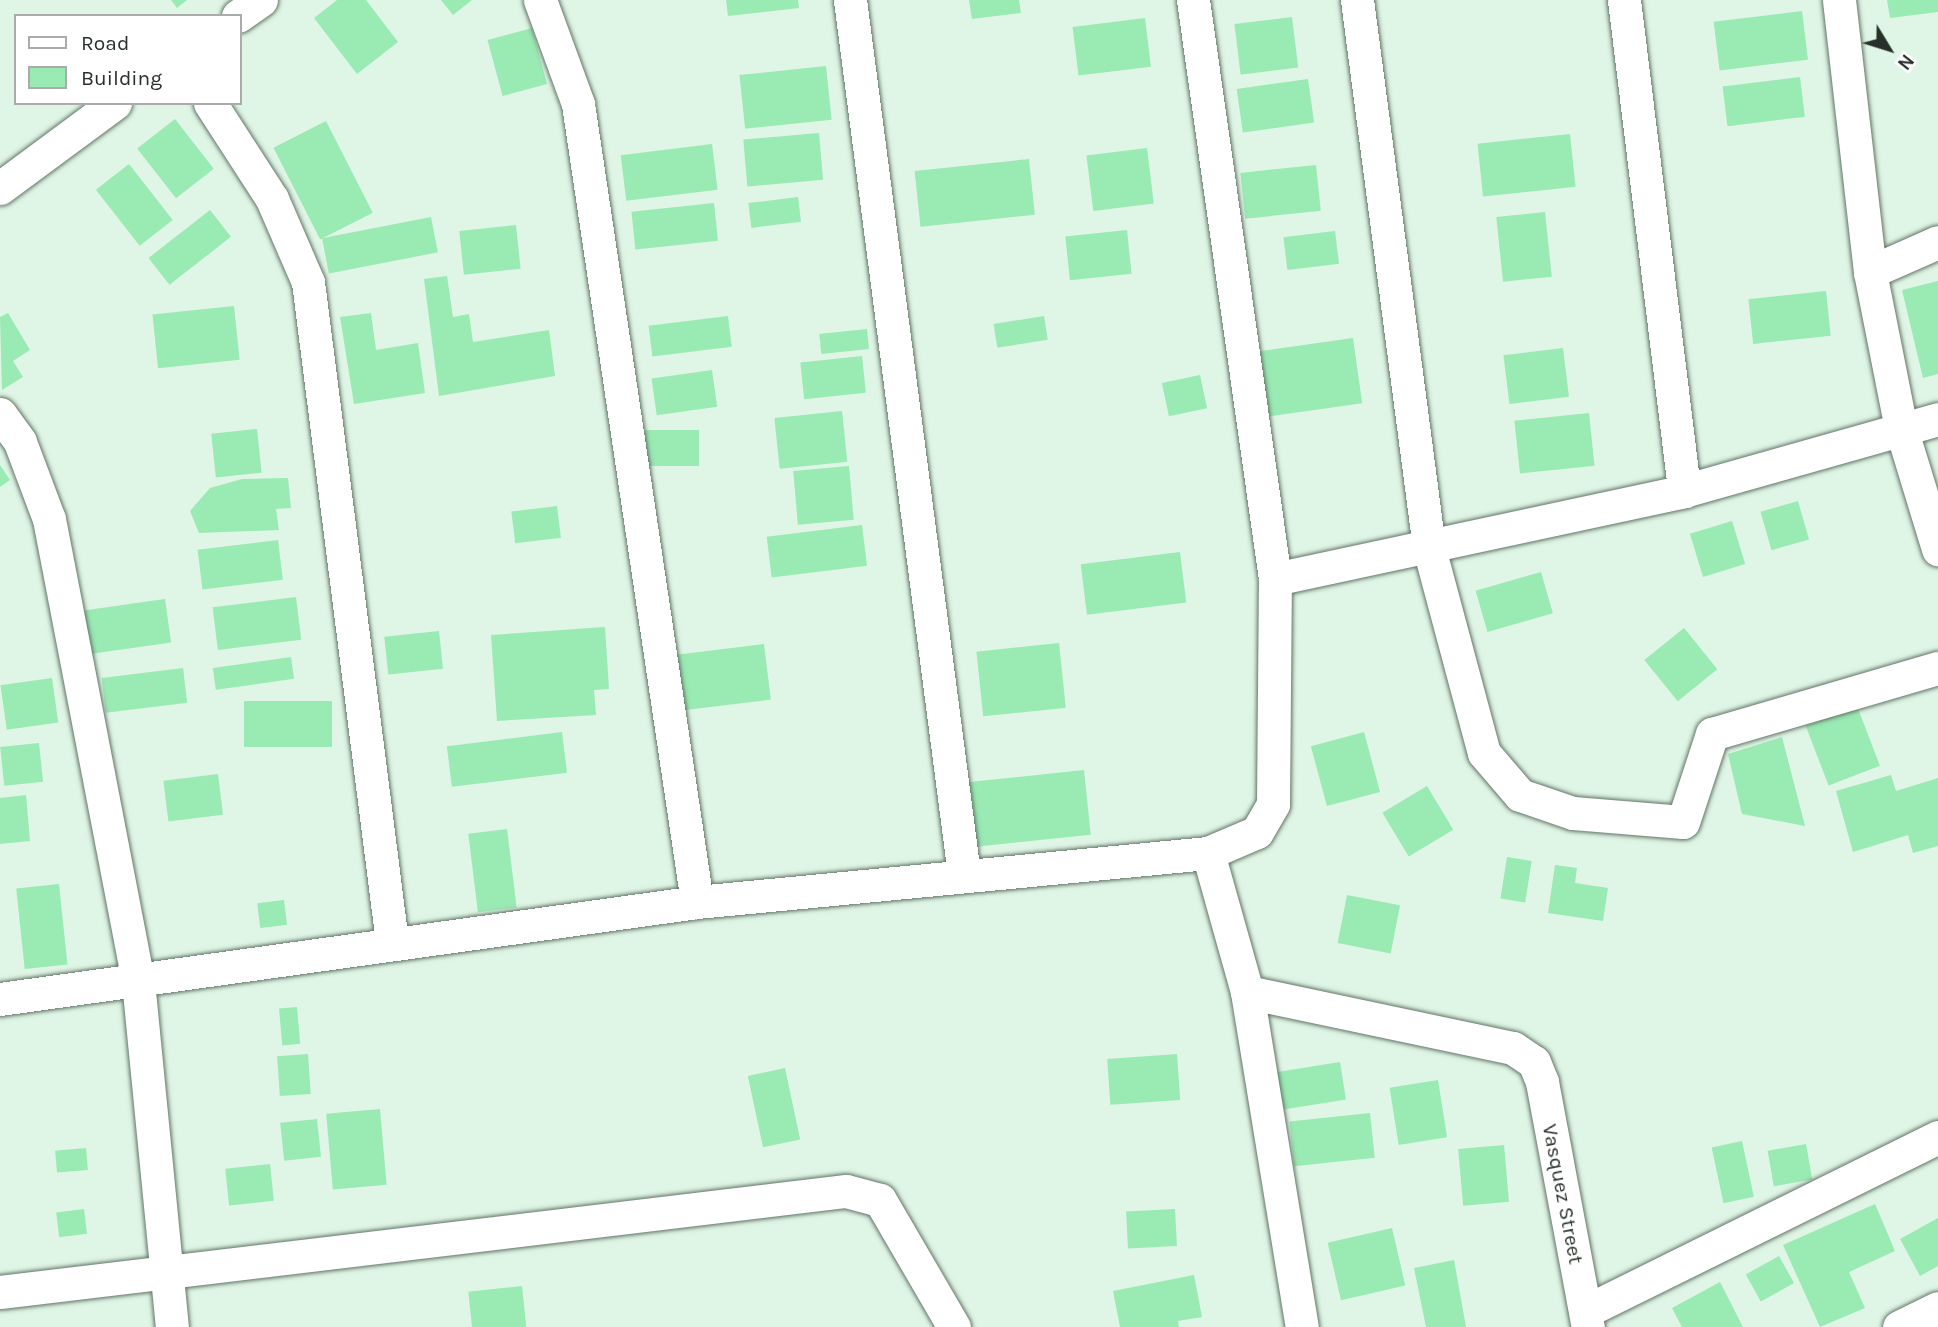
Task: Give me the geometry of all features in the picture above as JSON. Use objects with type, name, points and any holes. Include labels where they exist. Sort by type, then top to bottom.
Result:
[{"type":"street","points":[[241,14],[261,0]]},
{"type":"street","points":[[540,0],[578,104],[697,902]]},
{"type":"street","points":[[850,0],[964,874]]},
{"type":"street","points":[[0,999],[393,942],[697,902],[964,874],[1208,853],[1256,832],[1273,804],[1275,579],[1193,0]]},
{"type":"street","points":[[1357,0],[1429,548],[1484,753],[1520,795],[1573,813],[1683,822],[1712,734],[1938,668]]},
{"type":"street","points":[[1624,0],[1684,491]]},
{"type":"street","points":[[1839,0],[1870,272],[1901,428],[1938,549]]},
{"type":"street","points":[[0,188],[112,105]]},
{"type":"street","points":[[211,105],[272,199],[308,282],[393,942]]},
{"type":"street","points":[[1870,272],[1938,242]]},
{"type":"street","points":[[0,414],[19,442],[48,519],[138,981],[172,1327]]},
{"type":"street","points":[[1275,579],[1684,491],[1938,419]]},
{"type":"street","points":[[1208,853],[1247,992],[1302,1327]]},
{"type":"street","name":"Vasquez Street","points":[[1247,992],[1513,1048],[1534,1062],[1542,1082],[1587,1319]]},
{"type":"street","points":[[1587,1319],[1938,1137]]},
{"type":"street","points":[[0,1292],[846,1191],[880,1200],[954,1327]]},
{"type":"street","points":[[1899,1327],[1938,1308]]},
{"type":"building","points":[[171,0],[187,0],[177,8]]},
{"type":"building","points":[[337,0],[366,0],[398,42],[357,74],[314,18]]},
{"type":"building","points":[[441,0],[472,0],[453,15]]},
{"type":"building","points":[[726,0],[798,0],[799,8],[728,16]]},
{"type":"building","points":[[969,0],[1019,0],[1021,13],[972,19]]},
{"type":"building","points":[[1887,0],[1938,0],[1938,12],[1890,18]]},
{"type":"building","points":[[1802,11],[1808,60],[1720,70],[1714,22]]},
{"type":"building","points":[[1292,17],[1298,68],[1241,75],[1234,24]]},
{"type":"building","points":[[1145,18],[1151,67],[1079,76],[1073,27]]},
{"type":"building","points":[[532,28],[547,84],[503,96],[488,40]]},
{"type":"building","points":[[826,66],[832,120],[745,129],[739,75]]},
{"type":"building","points":[[1800,77],[1805,117],[1727,126],[1723,87]]},
{"type":"building","points":[[1308,79],[1314,123],[1243,133],[1237,89]]},
{"type":"building","points":[[175,119],[214,169],[176,198],[137,149]]},
{"type":"building","points":[[326,121],[373,213],[320,240],[273,148]]},
{"type":"building","points":[[819,133],[823,180],[747,186],[743,140]]},
{"type":"building","points":[[1570,134],[1576,187],[1483,196],[1478,144]]},
{"type":"building","points":[[712,144],[718,190],[626,201],[621,155]]},
{"type":"building","points":[[1147,148],[1154,204],[1093,211],[1086,155]]},
{"type":"building","points":[[1029,159],[1035,215],[920,227],[915,171]]},
{"type":"building","points":[[129,164],[173,220],[140,246],[96,190]]},
{"type":"building","points":[[1316,165],[1321,211],[1245,219],[1240,173]]},
{"type":"building","points":[[798,197],[801,222],[751,228],[748,203]]},
{"type":"building","points":[[714,203],[718,241],[635,249],[631,212]]},
{"type":"building","points":[[210,210],[231,237],[169,285],[149,258]]},
{"type":"building","points":[[1545,212],[1552,277],[1503,282],[1496,217]]},
{"type":"building","points":[[431,217],[438,252],[329,274],[322,238]]},
{"type":"building","points":[[516,225],[521,269],[464,275],[459,231]]},
{"type":"building","points":[[1127,230],[1132,274],[1070,280],[1065,236]]},
{"type":"building","points":[[1335,231],[1339,264],[1287,270],[1283,237]]},
{"type":"building","points":[[447,276],[453,317],[469,314],[473,342],[549,330],[555,376],[439,396],[424,279]]},
{"type":"building","points":[[1938,281],[1938,374],[1923,378],[1902,290]]},
{"type":"building","points":[[1826,291],[1831,336],[1753,344],[1748,299]]},
{"type":"building","points":[[234,306],[240,360],[158,368],[152,315]]},
{"type":"building","points":[[8,313],[30,350],[13,361],[23,377],[2,390],[0,317]]},
{"type":"building","points":[[371,313],[376,350],[418,343],[425,393],[354,404],[340,317]]},
{"type":"building","points":[[728,316],[732,347],[652,357],[649,326]]},
{"type":"building","points":[[1044,316],[1048,340],[997,348],[994,324]]},
{"type":"building","points":[[867,329],[869,349],[821,354],[819,334]]},
{"type":"building","points":[[1353,338],[1362,403],[1259,418],[1250,352]]},
{"type":"building","points":[[1563,348],[1569,397],[1509,404],[1503,355]]},
{"type":"building","points":[[862,356],[866,393],[804,399],[800,362]]},
{"type":"building","points":[[712,370],[717,407],[657,415],[652,378]]},
{"type":"building","points":[[1200,375],[1207,408],[1169,416],[1162,383]]},
{"type":"building","points":[[842,411],[847,462],[780,469],[774,418]]},
{"type":"building","points":[[1589,413],[1595,466],[1520,474],[1514,421]]},
{"type":"building","points":[[257,429],[262,473],[216,478],[211,434]]},
{"type":"building","points":[[645,430],[699,430],[699,466],[645,466]]},
{"type":"building","points":[[0,465],[10,480],[0,487]]},
{"type":"building","points":[[849,466],[854,520],[798,525],[793,471]]},
{"type":"building","points":[[288,478],[291,508],[276,509],[279,530],[199,533],[190,511],[210,488],[242,479]]},
{"type":"building","points":[[1798,501],[1809,539],[1772,550],[1761,512]]},
{"type":"building","points":[[557,506],[561,538],[515,543],[511,512]]},
{"type":"building","points":[[1732,521],[1745,564],[1703,577],[1690,534]]},
{"type":"building","points":[[862,525],[867,566],[772,577],[767,537]]},
{"type":"building","points":[[278,540],[283,580],[202,590],[198,550]]},
{"type":"building","points":[[1180,552],[1186,603],[1087,615],[1081,564]]},
{"type":"building","points":[[1541,572],[1553,613],[1487,632],[1476,591]]},
{"type":"building","points":[[296,597],[301,640],[218,650],[213,607]]},
{"type":"building","points":[[165,599],[171,643],[88,654],[82,611]]},
{"type":"building","points":[[605,627],[609,689],[594,690],[596,715],[497,721],[491,635]]},
{"type":"building","points":[[1684,628],[1717,669],[1678,701],[1644,660]]},
{"type":"building","points":[[439,631],[443,669],[388,675],[384,637]]},
{"type":"building","points":[[1059,643],[1066,708],[983,716],[976,652]]},
{"type":"building","points":[[764,644],[771,700],[683,710],[677,655]]},
{"type":"building","points":[[291,657],[294,679],[216,690],[213,668]]},
{"type":"building","points":[[183,668],[187,703],[106,713],[102,678]]},
{"type":"building","points":[[52,678],[58,723],[7,730],[1,685]]},
{"type":"building","points":[[244,701],[332,701],[332,747],[244,747]]},
{"type":"building","points":[[1857,706],[1880,766],[1829,785],[1806,726]]},
{"type":"building","points":[[562,732],[567,773],[452,787],[447,746]]},
{"type":"building","points":[[1364,732],[1380,792],[1327,806],[1311,746]]},
{"type":"building","points":[[1782,737],[1805,826],[1742,814],[1728,754]]},
{"type":"building","points":[[39,743],[43,782],[4,786],[0,747]]},
{"type":"building","points":[[1084,770],[1091,835],[973,847],[967,782]]},
{"type":"building","points":[[218,774],[223,815],[168,821],[163,781]]},
{"type":"building","points":[[1891,775],[1896,791],[1938,778],[1938,846],[1913,853],[1908,835],[1853,852],[1836,791]]},
{"type":"building","points":[[1427,786],[1453,830],[1409,856],[1382,813]]},
{"type":"building","points":[[26,795],[30,841],[0,844],[0,798]]},
{"type":"building","points":[[507,829],[517,907],[478,912],[468,834]]},
{"type":"building","points":[[1507,857],[1532,861],[1525,902],[1500,898]]},
{"type":"building","points":[[1555,865],[1577,868],[1575,883],[1608,888],[1603,921],[1548,913]]},
{"type":"building","points":[[59,884],[67,965],[25,969],[16,888]]},
{"type":"building","points":[[1347,895],[1400,905],[1391,953],[1338,943]]},
{"type":"building","points":[[284,900],[287,925],[260,928],[257,903]]},
{"type":"building","points":[[297,1007],[300,1044],[282,1045],[279,1009]]},
{"type":"building","points":[[308,1054],[311,1094],[280,1096],[277,1056]]},
{"type":"building","points":[[1177,1054],[1180,1100],[1110,1105],[1107,1059]]},
{"type":"building","points":[[1340,1062],[1346,1100],[1279,1110],[1273,1073]]},
{"type":"building","points":[[785,1068],[800,1139],[763,1147],[748,1076]]},
{"type":"building","points":[[1438,1080],[1447,1137],[1399,1145],[1390,1088]]},
{"type":"building","points":[[380,1109],[387,1185],[333,1189],[326,1114]]},
{"type":"building","points":[[1370,1113],[1375,1158],[1294,1166],[1289,1121]]},
{"type":"building","points":[[317,1119],[321,1157],[284,1161],[280,1123]]},
{"type":"building","points":[[1742,1141],[1754,1197],[1724,1203],[1712,1147]]},
{"type":"building","points":[[1806,1144],[1812,1179],[1774,1186],[1768,1151]]},
{"type":"building","points":[[1504,1145],[1509,1202],[1463,1206],[1458,1149]]},
{"type":"building","points":[[86,1148],[88,1170],[57,1173],[55,1151]]},
{"type":"building","points":[[270,1164],[274,1201],[229,1206],[225,1169]]},
{"type":"building","points":[[1875,1204],[1895,1251],[1849,1272],[1865,1308],[1820,1327],[1783,1245]]},
{"type":"building","points":[[84,1209],[87,1234],[59,1237],[56,1212]]},
{"type":"building","points":[[1175,1209],[1177,1246],[1128,1249],[1126,1212]]},
{"type":"building","points":[[1938,1218],[1938,1266],[1920,1276],[1900,1239]]},
{"type":"building","points":[[1392,1228],[1405,1285],[1341,1300],[1328,1243]]},
{"type":"building","points":[[1779,1256],[1794,1283],[1761,1302],[1746,1274]]},
{"type":"building","points":[[1454,1260],[1466,1327],[1426,1327],[1414,1268]]},
{"type":"building","points":[[1194,1275],[1202,1317],[1178,1321],[1179,1327],[1120,1327],[1113,1291]]},
{"type":"building","points":[[1720,1282],[1743,1327],[1682,1327],[1672,1308]]},
{"type":"building","points":[[522,1286],[526,1327],[472,1327],[468,1292]]}]
